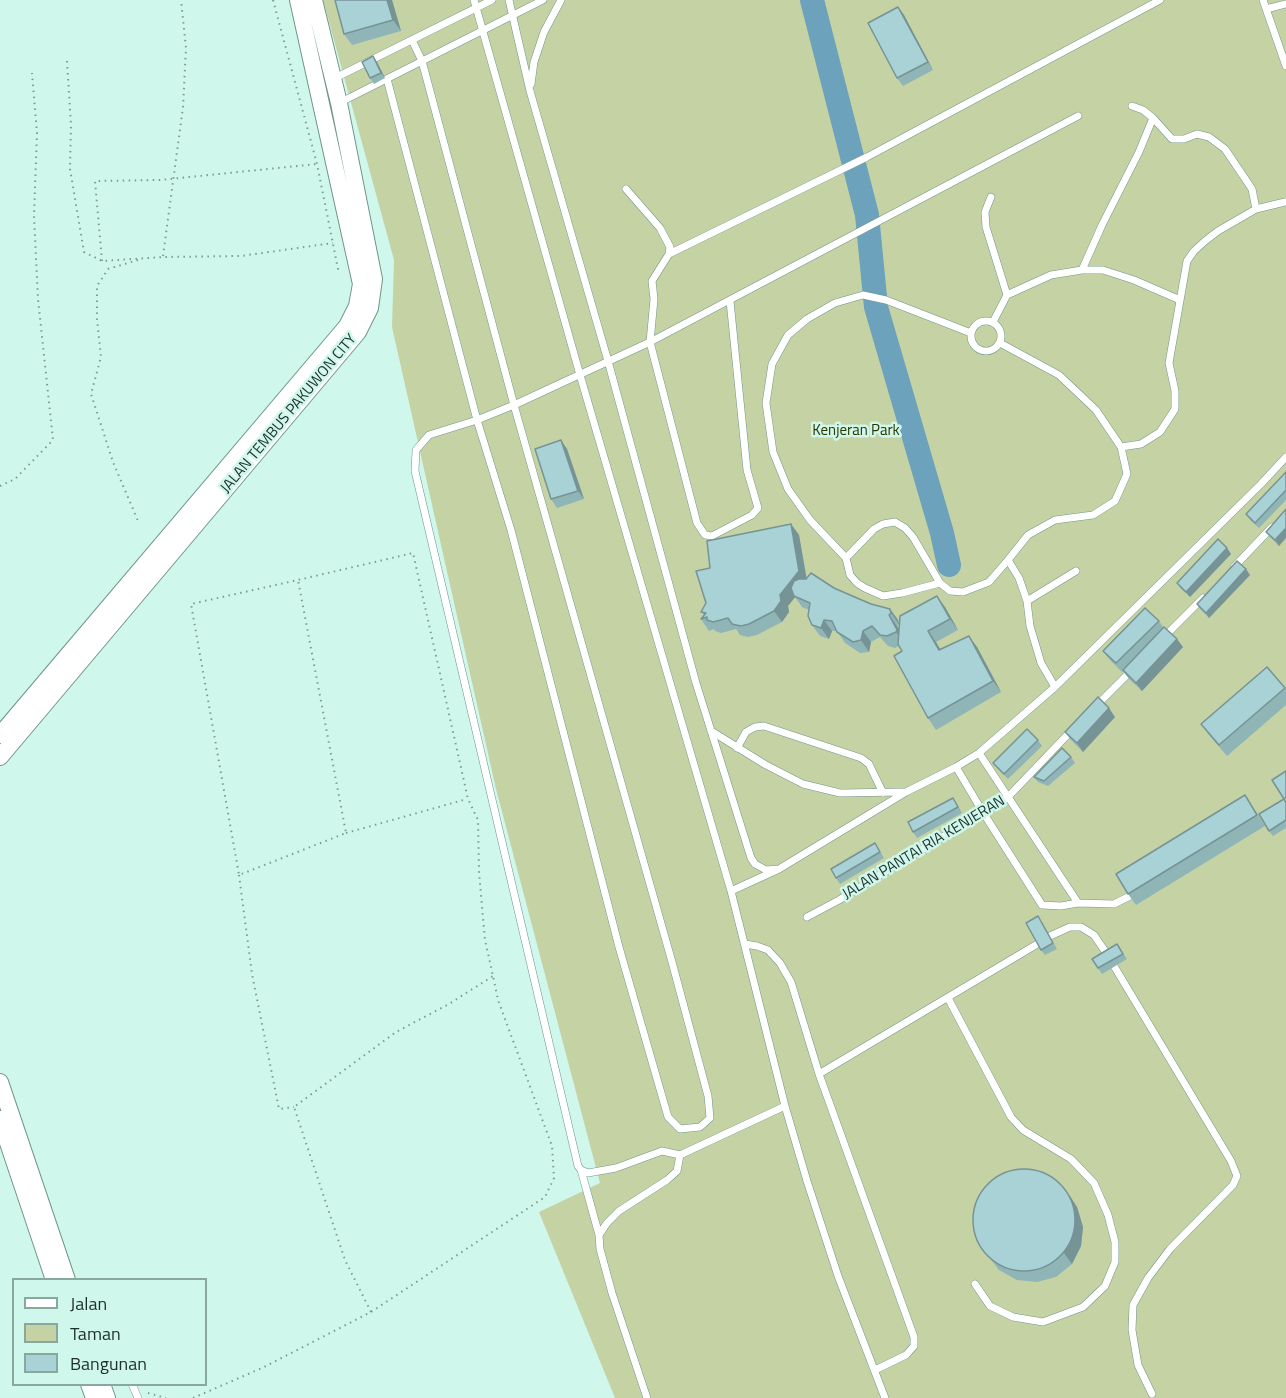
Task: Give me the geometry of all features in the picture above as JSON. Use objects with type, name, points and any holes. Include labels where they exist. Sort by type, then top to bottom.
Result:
[{"type":"street","name":"JALAN TEMBUS PAKUWON CITY","points":[[0,735],[347,326],[357,306],[361,284],[298,0]]},
{"type":"street","name":"JALAN TEMBUS PAKUWON CITY","points":[[0,757],[358,332],[370,308],[374,279],[339,103],[314,0]]},
{"type":"street","points":[[0,1082],[66,1278]]},
{"type":"street","points":[[0,1119],[53,1278]]},
{"type":"lane","points":[[333,79],[412,40],[475,4],[492,0]]},
{"type":"lane","points":[[509,0],[530,91],[711,731],[751,858],[755,864],[766,870],[779,869]]},
{"type":"lane","points":[[339,103],[543,0]]},
{"type":"lane","points":[[530,91],[534,62],[544,32],[561,0]]},
{"type":"lane","points":[[669,254],[867,157],[1160,0]]},
{"type":"lane","points":[[1263,0],[1286,66]]},
{"type":"lane","points":[[475,4],[579,375],[731,891],[785,1106],[807,1181],[838,1276],[885,1398]]},
{"type":"lane","points":[[1266,9],[1286,4]]},
{"type":"lane","points":[[387,79],[477,420],[511,530],[619,947],[668,1117],[680,1129],[700,1126],[710,1118],[708,1096],[514,405],[422,61],[412,40]]},
{"type":"lane","points":[[1132,105],[1153,118],[1172,139],[1184,139],[1197,134],[1209,137],[1225,149],[1252,189],[1256,209]]},
{"type":"lane","points":[[647,1398],[612,1293],[600,1249],[599,1235],[578,1166],[415,471],[416,450],[429,435],[477,420],[514,405],[650,342],[1078,116]]},
{"type":"lane","points":[[1082,270],[1153,118]]},
{"type":"lane","points":[[626,189],[660,228],[670,247],[669,254],[652,281],[654,299],[650,342],[697,524],[705,535],[712,536],[752,515],[758,508],[747,470],[729,301]]},
{"type":"lane","points":[[991,197],[985,212],[986,227],[1007,295]]},
{"type":"lane","points":[[1121,447],[1141,444],[1160,432],[1175,409],[1175,391],[1169,363],[1187,261],[1194,251],[1218,231],[1256,209],[1285,202]]},
{"type":"lane","points":[[993,322],[1007,295],[1051,274],[1082,270],[1103,270],[1134,280],[1180,300]]},
{"type":"lane","points":[[940,583],[883,596],[857,583],[850,574],[846,558],[810,520],[788,489],[773,452],[766,403],[772,364],[788,335],[807,319],[835,303],[862,295],[886,300],[971,333]]},
{"type":"lane","points":[[984,320],[993,322],[999,327],[1002,335],[1000,343],[988,351],[975,346],[971,340],[971,333],[975,324],[984,320]]},
{"type":"lane","points":[[846,558],[874,529],[883,524],[895,522],[913,537],[940,583],[951,591],[963,592],[989,582],[1028,535],[1055,520],[1093,515],[1115,501],[1127,474],[1121,447],[1096,410],[1059,375],[1000,343]]},
{"type":"lane","points":[[731,891],[779,869],[906,792],[980,753],[1055,687],[1286,457]]},
{"type":"lane","points":[[1230,571],[1278,520]]},
{"type":"lane","points":[[1008,560],[1019,578],[1028,601],[1030,626],[1041,663],[1055,687]]},
{"type":"lane","points":[[1028,601],[1076,571]]},
{"type":"lane","points":[[1158,644],[1206,595]]},
{"type":"lane","points":[[1093,709],[1134,668]]},
{"type":"lane","name":"JALAN PANTAI RIA KENJERAN","points":[[807,917],[984,814],[1008,797],[1078,725]]},
{"type":"lane","points":[[736,748],[746,732],[755,727],[764,726],[861,758],[875,773],[883,793]]},
{"type":"lane","points":[[711,731],[736,748],[803,784],[840,793],[906,792]]},
{"type":"lane","points":[[980,753],[1078,903]]},
{"type":"lane","points":[[956,767],[1042,905],[1114,904],[1130,896]]},
{"type":"lane","points":[[1050,936],[1070,927],[1081,927],[1094,935],[1109,957]]},
{"type":"lane","points":[[819,1074],[1039,943]]},
{"type":"lane","points":[[745,944],[768,950],[780,963],[791,982],[819,1074],[914,1337],[914,1346],[906,1355],[875,1370]]},
{"type":"lane","points":[[1114,966],[1231,1161],[1237,1176],[1233,1185],[1170,1249],[1148,1278],[1133,1305],[1132,1330],[1138,1365],[1152,1394]]},
{"type":"lane","points":[[948,998],[1011,1117],[1023,1130],[1071,1159],[1094,1183],[1108,1215],[1115,1242],[1115,1262],[1105,1286],[1083,1307],[1043,1322],[1013,1317],[990,1306],[975,1284]]},
{"type":"lane","points":[[581,1170],[588,1173],[616,1168],[662,1151],[680,1155],[785,1106]]},
{"type":"lane","points":[[599,1235],[607,1223],[620,1212],[677,1171],[680,1155]]},
{"type":"path","points":[[163,257],[183,108],[186,60],[182,0]]},
{"type":"path","points":[[273,0],[317,164],[339,274]]},
{"type":"path","points":[[67,61],[71,125],[70,169],[84,252],[102,261],[163,257],[242,256],[333,243]]},
{"type":"path","points":[[0,486],[15,478],[53,440],[38,299],[34,216],[37,134],[32,73]]},
{"type":"path","points":[[102,261],[95,181],[172,179],[317,164]]},
{"type":"path","points":[[138,520],[113,462],[91,394],[101,357],[97,319],[97,286],[108,269],[143,258]]},
{"type":"path","points":[[193,1398],[262,1368],[371,1312],[545,1197],[554,1178],[552,1146],[498,1000],[493,976],[485,940],[479,872],[478,820],[468,799],[413,553],[191,604],[238,875],[252,974],[279,1109],[294,1107],[396,1032],[449,1004],[493,976]]},
{"type":"path","points":[[298,580],[346,833]]},
{"type":"path","points":[[238,875],[346,833],[468,799]]},
{"type":"path","points":[[294,1107],[345,1260],[371,1312]]},
{"type":"path","points":[[137,1395],[154,1394],[166,1398]]},
{"type":"green space","name":"Kenjeran Park","points":[[323,0],[1286,0],[1286,1398],[615,1398],[539,1212],[600,1183],[496,789],[392,327],[394,260]]},
{"type":"building","points":[[335,0],[387,0],[393,20],[344,34]]},
{"type":"building","points":[[898,7],[928,62],[897,78],[868,23]]},
{"type":"building","points":[[373,56],[381,73],[370,78],[362,62]]},
{"type":"building","points":[[561,440],[578,491],[551,499],[535,449]]},
{"type":"building","points":[[1286,472],[1286,490],[1255,523],[1246,514]]},
{"type":"building","points":[[1286,509],[1286,528],[1275,540],[1266,532]]},
{"type":"building","points":[[791,524],[799,571],[780,595],[781,601],[774,611],[741,626],[732,624],[728,618],[713,622],[707,620],[707,617],[701,619],[706,613],[701,612],[706,603],[696,571],[710,568],[707,541]]},
{"type":"building","points":[[1218,539],[1227,548],[1186,592],[1177,583]]},
{"type":"building","points":[[1237,561],[1246,569],[1206,613],[1197,604]]},
{"type":"building","points":[[811,573],[834,588],[871,604],[890,609],[889,615],[896,632],[887,636],[880,635],[872,626],[863,631],[861,640],[853,642],[837,632],[832,621],[824,620],[821,628],[812,625],[808,616],[810,603],[794,596],[791,588],[794,581],[806,579]]},
{"type":"building","points":[[937,596],[950,619],[928,631],[939,650],[969,636],[993,681],[928,718],[894,656],[902,651],[898,644],[900,616]]},
{"type":"building","points":[[1145,608],[1159,621],[1116,663],[1103,651]]},
{"type":"building","points":[[1164,627],[1177,639],[1136,683],[1123,670]]},
{"type":"building","points":[[1267,667],[1285,688],[1219,745],[1201,724]]},
{"type":"building","points":[[1098,697],[1109,708],[1077,743],[1065,732]]},
{"type":"building","points":[[1027,729],[1038,740],[1004,774],[993,763]]},
{"type":"building","points":[[1062,748],[1071,757],[1044,781],[1034,777]]},
{"type":"building","points":[[1286,771],[1286,797],[1284,799],[1272,780]]},
{"type":"building","points":[[1245,795],[1257,815],[1128,894],[1116,874]]},
{"type":"building","points":[[953,798],[958,807],[913,832],[908,822]]},
{"type":"building","points":[[1284,799],[1286,820],[1269,831],[1259,814]]},
{"type":"building","points":[[875,843],[880,852],[836,878],[831,869]]},
{"type":"building","points":[[1038,916],[1053,943],[1041,950],[1026,923]]},
{"type":"building","points":[[1117,944],[1123,954],[1098,968],[1092,959]]},
{"type":"building","points":[[1024,1169],[1043,1173],[1060,1184],[1071,1201],[1075,1220],[1071,1239],[1060,1256],[1043,1267],[1024,1271],[1005,1267],[988,1256],[977,1239],[973,1220],[977,1201],[988,1184],[1005,1173]]},
{"type":"waterway","points":[[812,0],[867,215],[876,307],[942,533],[949,565]]}]
